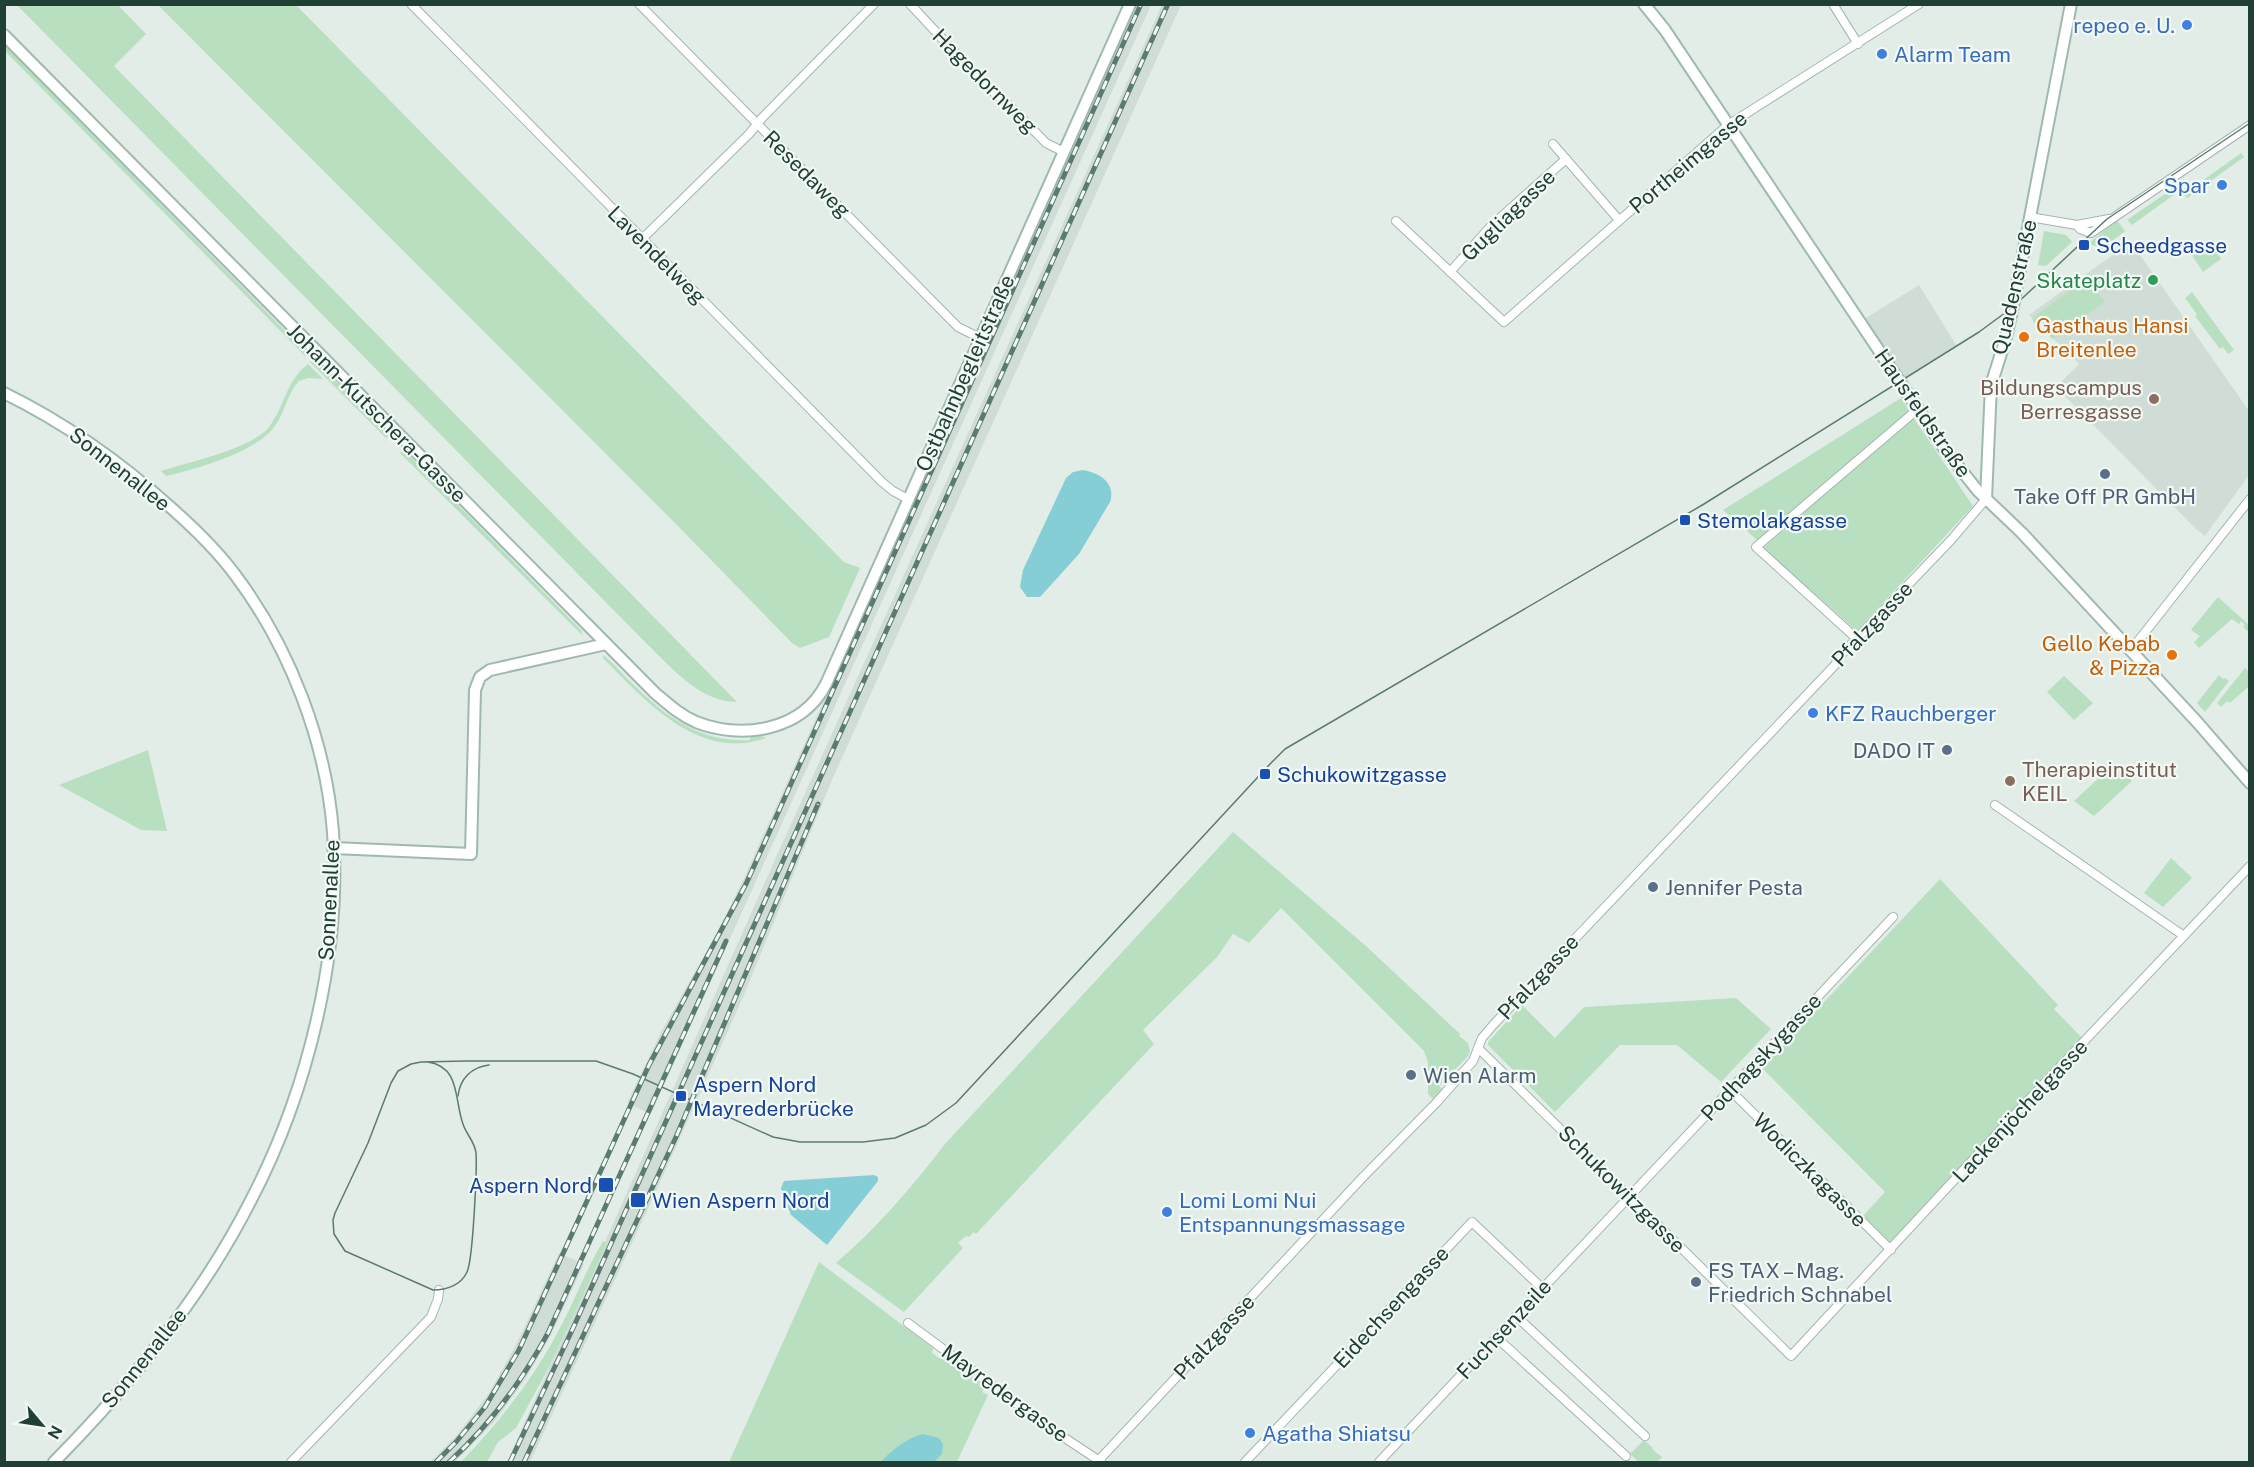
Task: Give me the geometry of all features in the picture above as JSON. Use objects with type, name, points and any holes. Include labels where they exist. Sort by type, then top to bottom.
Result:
[{"type":"street","name":"Lavendelweg","points":[[411,4],[882,482],[908,499]]},
{"type":"street","name":"Resedaweg","points":[[639,4],[958,327],[980,338]]},
{"type":"street","points":[[642,240],[749,134],[874,4]]},
{"type":"street","name":"Hagedornweg","points":[[910,4],[987,87],[1006,102],[1046,143],[1064,152]]},
{"type":"street","name":"Ostbahnbegleitstraße","points":[[780,725],[810,707],[821,695],[1130,4]]},
{"type":"street","name":"Hausfeldstraße","points":[[1644,4],[1665,30],[1946,451],[1986,499],[2022,533],[2131,650],[2250,783]]},
{"type":"street","points":[[1833,4],[1858,44]]},
{"type":"street","name":"Portheimgasse","points":[[1450,272],[1504,322],[1728,125],[1919,4]]},
{"type":"street","name":"Quadenstraße","points":[[1986,499],[1991,385],[2010,322],[2071,4]]},
{"type":"street","name":"Johann-Kutschera-Gasse","points":[[4,35],[606,644],[674,709],[696,721],[721,729],[753,731],[780,725]]},
{"type":"street","points":[[2030,217],[2077,225],[2080,229],[2091,233],[2250,125]]},
{"type":"street","points":[[1553,144],[1619,220]]},
{"type":"street","name":"Gugliagasse","points":[[1450,272],[1491,226],[1566,159]]},
{"type":"street","points":[[1396,221],[1450,272]]},
{"type":"street","name":"Sonnenallee","points":[[4,393],[61,424],[123,468],[179,515],[233,572],[253,600],[283,654],[308,716],[327,792],[333,848],[330,931],[320,1004],[297,1092],[267,1167],[220,1256],[165,1335],[118,1392],[54,1462]]},
{"type":"street","points":[[1857,639],[1756,547],[1918,410]]},
{"type":"street","name":"Pfalzgasse","points":[[1100,1461],[1363,1177],[1437,1102],[1473,1061],[1482,1038],[1494,1024],[1715,793],[1951,540],[1986,499]]},
{"type":"street","points":[[2131,650],[2250,499]]},
{"type":"street","points":[[333,848],[471,854],[476,690],[480,676],[490,670],[606,644]]},
{"type":"street","points":[[1995,805],[2184,936]]},
{"type":"street","name":"Lackenjöchelgasse","points":[[1791,1356],[2250,866]]},
{"type":"street","name":"Podhagskygasse","points":[[1628,1196],[1893,917]]},
{"type":"street","name":"Schukowitzgasse","points":[[1478,1048],[1791,1356]]},
{"type":"street","name":"Wodiczkagasse","points":[[1730,1090],[1891,1250]]},
{"type":"street","name":"Fuchsenzeile","points":[[1379,1462],[1628,1196]]},
{"type":"street","name":"Eidechsengasse","points":[[1245,1462],[1472,1222],[1542,1288]]},
{"type":"street","points":[[291,1462],[431,1317],[439,1290]]},
{"type":"street","points":[[1516,1316],[1645,1436]]},
{"type":"street","name":"Mayredergasse","points":[[908,1323],[1047,1426],[1100,1461]]},
{"type":"street","points":[[1496,1337],[1626,1456]]},
{"type":"shaded area","points":[[1137,5],[1151,5],[651,1114],[627,1103],[661,1032],[716,935],[744,878]]},
{"type":"shaded area","points":[[1162,5],[1181,5],[832,780],[744,995],[653,1198],[530,1462],[507,1462],[777,855]]},
{"type":"shaded area","name":"Bildungscampus Berresgasse","points":[[2131,242],[2249,411],[2249,475],[2205,536],[2056,387],[2079,364],[2029,315]]},
{"type":"shaded area","points":[[1919,285],[1956,345],[1902,381],[1861,321]]},
{"type":"shaded area","points":[[559,1253],[584,1264],[550,1337],[526,1378],[495,1421],[455,1462],[430,1462],[457,1435],[489,1393],[517,1343]]},
{"type":"green space","points":[[17,5],[118,5],[146,34],[114,66],[737,702],[711,696],[699,690],[666,663]]},
{"type":"green space","points":[[158,5],[296,5],[844,562],[860,568],[829,637],[800,648],[792,643]]},
{"type":"green space","points":[[5,45],[307,353],[305,356],[5,51]]},
{"type":"green space","points":[[2241,153],[2244,157],[2187,198],[2184,194]]},
{"type":"green space","points":[[2172,189],[2175,194],[2132,225],[2127,220]]},
{"type":"green space","points":[[2117,220],[2125,231],[2102,249],[2089,243]]},
{"type":"green space","points":[[2044,231],[2066,235],[2072,242],[2046,266],[2038,265]]},
{"type":"green space","points":[[2209,241],[2221,259],[2203,272],[2191,254]]},
{"type":"green space","points":[[2087,278],[2105,302],[2052,339],[2040,322],[2034,323],[2032,318]]},
{"type":"green space","points":[[2192,292],[2234,350],[2228,354],[2223,347],[2220,349],[2195,316],[2197,314],[2185,298]]},
{"type":"green space","points":[[314,359],[390,436],[386,438],[310,362]]},
{"type":"green space","points":[[308,364],[323,379],[308,378],[299,381],[275,426],[255,444],[193,469],[166,476],[161,471],[234,448],[260,435],[274,419],[294,378]]},
{"type":"green space","points":[[1901,398],[1910,412],[1757,540],[1723,510]]},
{"type":"green space","points":[[1913,417],[1973,506],[1857,631],[1763,548]]},
{"type":"green space","points":[[404,450],[581,630],[583,636],[400,453]]},
{"type":"green space","points":[[2218,597],[2249,625],[2249,632],[2241,621],[2239,624],[2232,619],[2199,648],[2194,642],[2200,636],[2191,630]]},
{"type":"green space","points":[[603,655],[645,696],[686,726],[732,740],[750,740],[751,736],[759,735],[766,738],[741,743],[718,742],[696,734],[675,723],[655,708],[603,658]]},
{"type":"green space","points":[[2245,668],[2249,672],[2249,686],[2230,703],[2227,701],[2221,707],[2217,703]]},
{"type":"green space","points":[[2219,675],[2229,681],[2205,712],[2197,703]]},
{"type":"green space","points":[[2064,676],[2093,703],[2074,720],[2047,692]]},
{"type":"green space","points":[[148,750],[167,831],[141,830],[59,785]]},
{"type":"green space","points":[[2115,763],[2132,781],[2094,816],[2074,801]]},
{"type":"green space","points":[[1233,832],[1366,946],[1468,1043],[1470,1051],[1468,1056],[1439,1086],[1443,1090],[1434,1100],[1428,1094],[1428,1062],[1424,1051],[1281,908],[1249,943],[1233,934],[1217,957],[1143,1030],[1154,1044],[976,1234],[974,1232],[969,1237],[966,1236],[958,1243],[963,1248],[904,1312],[836,1263],[894,1206],[945,1144]]},
{"type":"green space","points":[[2171,858],[2192,878],[2163,907],[2144,893]]},
{"type":"green space","points":[[1940,879],[2058,1005],[2054,1009],[2082,1038],[1891,1243],[1863,1216],[1885,1192],[1762,1068]]},
{"type":"green space","points":[[1736,998],[1771,1029],[1721,1082],[1677,1045],[1620,1045],[1555,1112],[1488,1045],[1488,1042],[1522,1005],[1555,1038],[1584,1007]]},
{"type":"green space","points":[[603,1241],[607,1243],[548,1369],[516,1428],[498,1442],[487,1462],[461,1462],[490,1430],[529,1380],[552,1343]]},
{"type":"green space","points":[[819,1262],[933,1348],[932,1353],[939,1358],[945,1357],[985,1387],[982,1392],[988,1395],[957,1462],[729,1462]]},
{"type":"green space","points":[[1644,1440],[1662,1457],[1657,1462],[1639,1462],[1630,1454]]},
{"type":"water","points":[[1083,470],[1101,476],[1109,484],[1110,502],[1079,554],[1040,597],[1027,597],[1020,587],[1023,570],[1066,478],[1073,472]]},
{"type":"water","points":[[874,1175],[878,1177],[878,1181],[827,1245],[791,1215],[781,1188],[784,1181]]},
{"type":"water","points":[[923,1434],[939,1438],[943,1444],[942,1454],[934,1462],[881,1462],[900,1445]]},
{"type":"tram line","points":[[428,1062],[439,1065],[451,1077],[460,1115],[476,1153],[473,1234],[467,1272],[453,1286],[433,1290],[345,1251],[334,1234],[335,1213],[368,1143],[391,1083],[398,1071],[411,1064],[421,1062],[466,1061],[596,1061],[633,1074],[773,1137],[800,1142],[863,1142],[895,1138],[926,1125],[956,1103],[1285,749],[1704,504],[1979,332],[2013,307],[2107,219],[2250,123]]},
{"type":"tram line","points":[[458,1096],[461,1084],[468,1074],[477,1068],[489,1065]]},
{"type":"railway","points":[[436,1462],[485,1407],[519,1350],[649,1065],[746,884],[1141,4]]},
{"type":"railway","points":[[510,1462],[574,1326],[1168,4]]},
{"type":"railway","points":[[524,1462],[676,1137],[818,804]]},
{"type":"railway","points":[[449,1462],[504,1402],[548,1333],[726,941]]},
{"type":"place","name":"repeo e. U.","points":[[2187,25]]},
{"type":"place","name":"Alarm Team","points":[[1882,54]]},
{"type":"place","name":"Spar","points":[[2222,185]]},
{"type":"place","name":"Scheedgasse","points":[[2084,245]]},
{"type":"place","name":"Skateplatz","points":[[2153,280]]},
{"type":"place","name":"Gasthaus Hansi Breitenlee","points":[[2024,337]]},
{"type":"place","name":"Bildungscampus Berresgasse","points":[[2154,399]]},
{"type":"place","name":"Take Off PR GmbH","points":[[2105,474]]},
{"type":"place","name":"Stemolakgasse","points":[[1685,520]]},
{"type":"place","name":"Gello Kebab & Pizza","points":[[2172,655]]},
{"type":"place","name":"KFZ Rauchberger","points":[[1813,713]]},
{"type":"place","name":"DADO IT","points":[[1947,750]]},
{"type":"place","name":"Schukowitzgasse","points":[[1265,774]]},
{"type":"place","name":"Therapieinstitut KEIL","points":[[2010,781]]},
{"type":"place","name":"Jennifer Pesta","points":[[1653,887]]},
{"type":"place","name":"Wien Alarm","points":[[1411,1075]]},
{"type":"place","name":"Aspern Nord Mayrederbrücke","points":[[681,1096]]},
{"type":"place","name":"Aspern Nord","points":[[606,1185]]},
{"type":"place","name":"Wien Aspern Nord","points":[[638,1200]]},
{"type":"place","name":"Lomi Lomi Nui Entspannungsmassage","points":[[1167,1212]]},
{"type":"place","name":"FS TAX – Mag. Friedrich Schnabel","points":[[1696,1282]]},
{"type":"place","name":"Agatha Shiatsu","points":[[1250,1433]]}]
